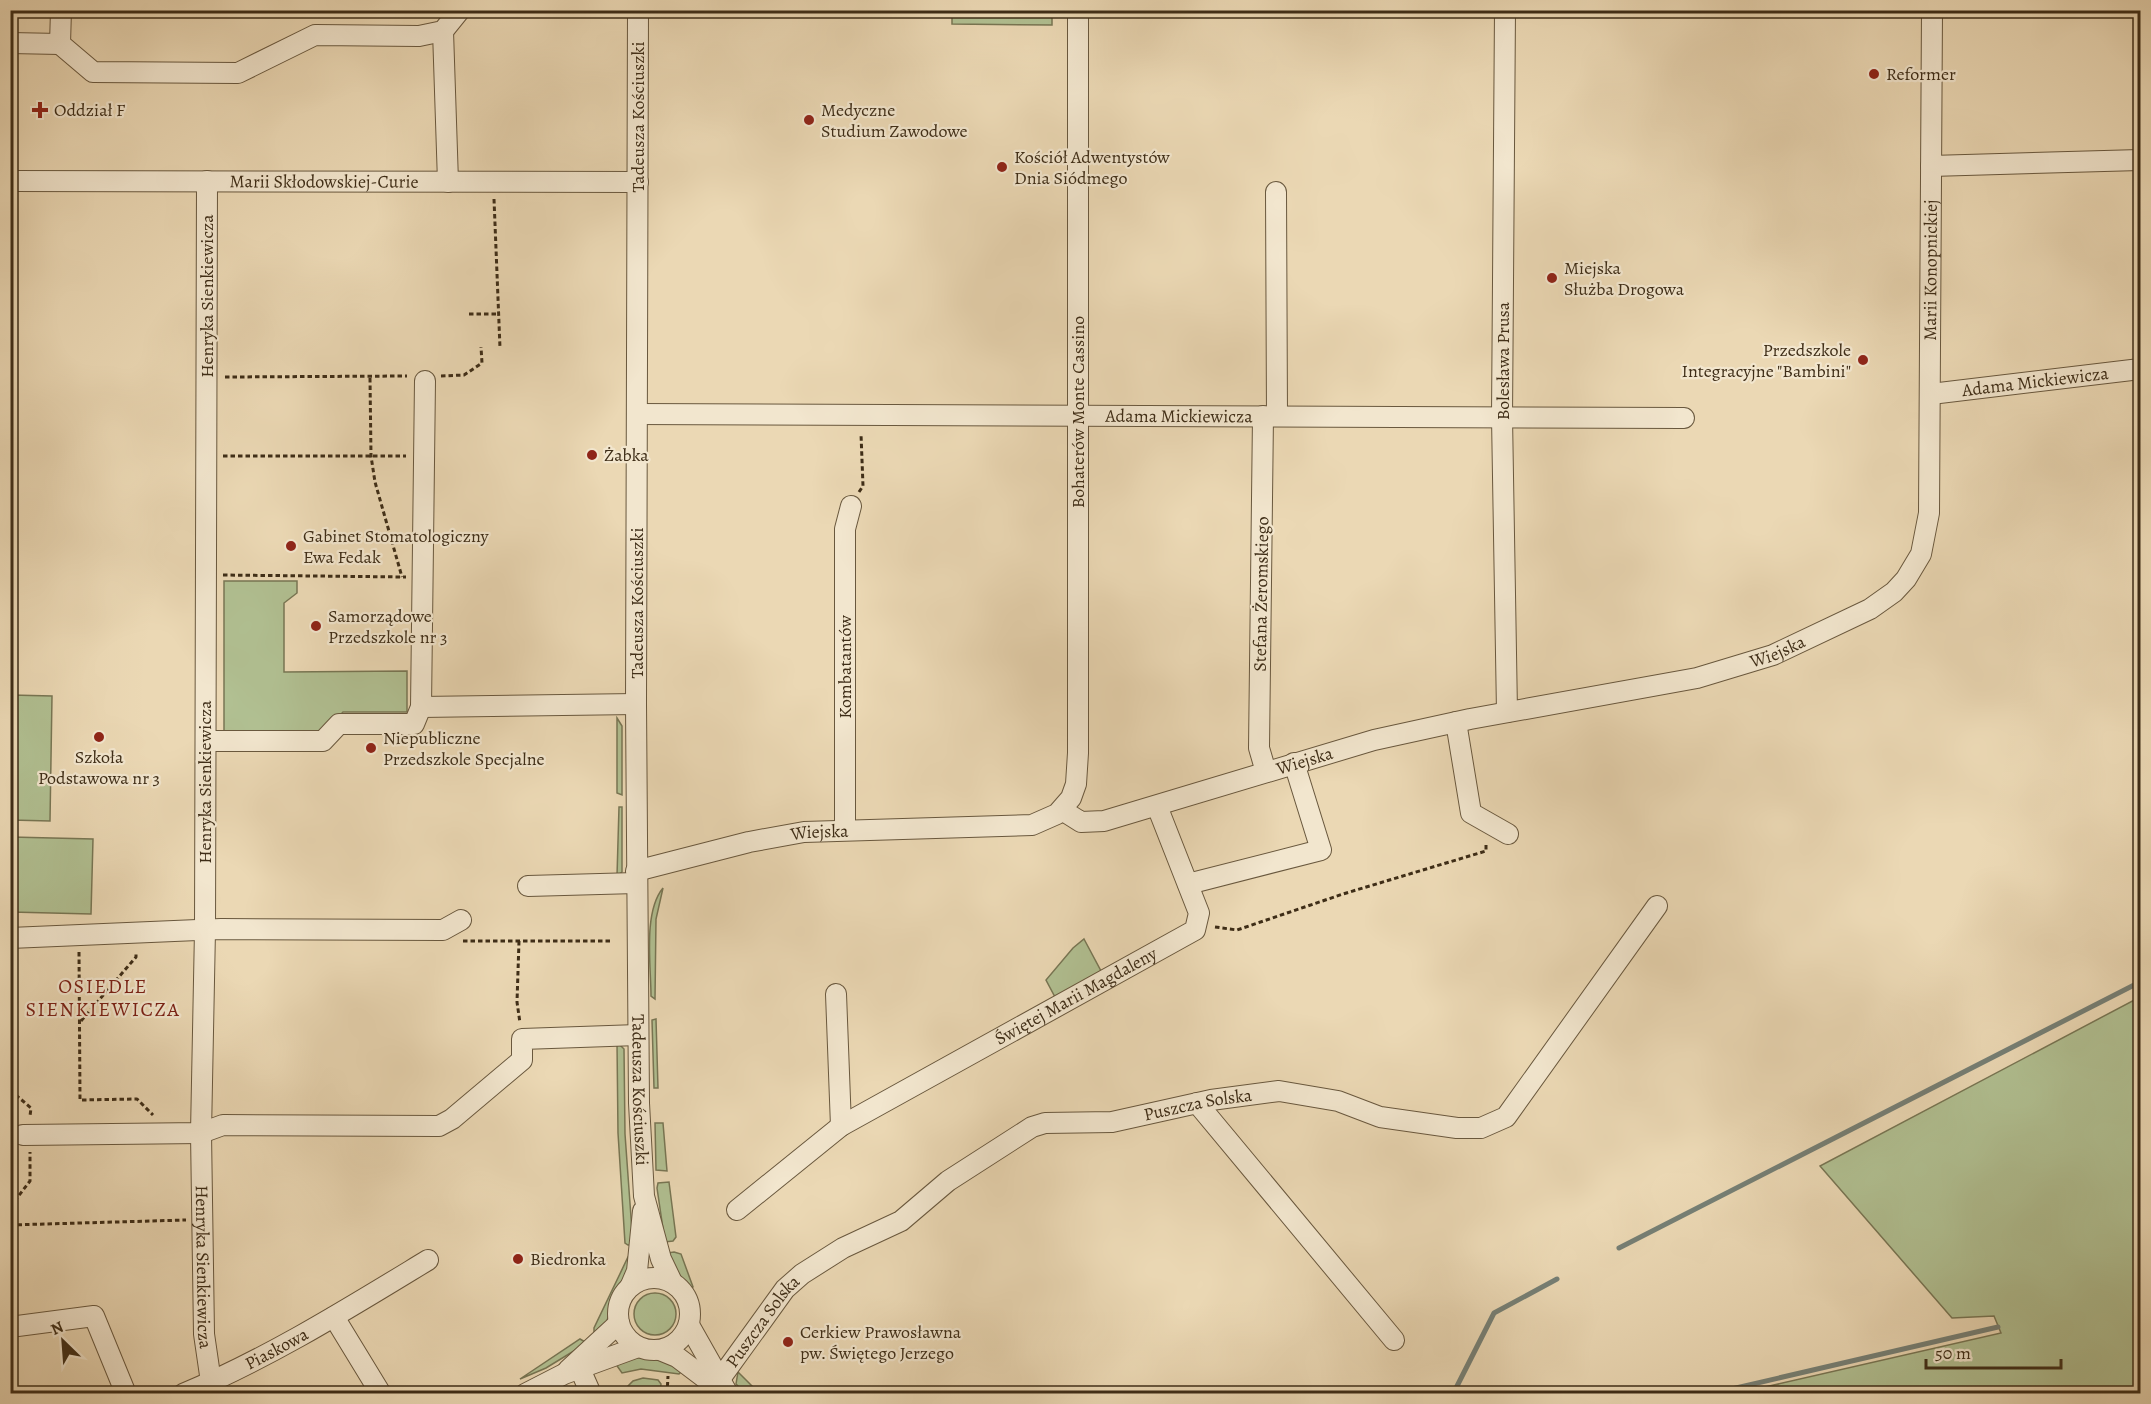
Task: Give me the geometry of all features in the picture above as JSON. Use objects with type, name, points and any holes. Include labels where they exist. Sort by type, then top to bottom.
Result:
[{"type":"street","points":[[60,10],[60,44]]},
{"type":"street","points":[[10,43],[60,44],[93,72],[238,73],[315,35],[419,36],[443,31],[460,10]]},
{"type":"street","name":"Tadeusza Kościuszki","points":[[638,10],[636,877],[640,1152],[644,1196],[661,1259],[672,1282]]},
{"type":"street","name":"Bohaterów Monte Cassino","points":[[1062,810],[1074,791],[1078,762],[1078,10]]},
{"type":"street","name":"Bolesława Prusa","points":[[1505,10],[1502,417],[1507,712]]},
{"type":"street","name":"Marii Konopnickiej","points":[[1928,528],[1931,394],[1932,10]]},
{"type":"street","points":[[443,31],[448,182]]},
{"type":"street","points":[[1931,166],[2140,160]]},
{"type":"street","name":"Marii Skłodowskiej-Curie","points":[[10,181],[638,182]]},
{"type":"street","name":"Henryka Sienkiewicza","points":[[207,181],[205,930],[201,1133],[205,1347],[212,1382]]},
{"type":"street","name":"Stefana Żeromskiego","points":[[1266,772],[1259,748],[1276,192]]},
{"type":"street","name":"Adama Mickiewicza","points":[[1931,394],[2140,369]]},
{"type":"street","points":[[206,741],[323,741],[339,724],[414,724],[421,706],[427,377]]},
{"type":"street","name":"Adama Mickiewicza","points":[[638,414],[1684,418]]},
{"type":"street","name":"Kombatantów","points":[[845,829],[845,529],[851,506]]},
{"type":"street","name":"Wiejska","points":[[528,886],[636,877],[767,838],[845,829],[1026,826],[1051,817],[1062,810],[1076,821],[1092,824],[1374,740],[1507,712],[1685,681],[1773,655],[1845,622],[1886,599],[1906,579],[1917,562],[1928,528]]},
{"type":"street","points":[[421,706],[636,704]]},
{"type":"street","points":[[1456,722],[1471,813],[1508,834]]},
{"type":"street","points":[[1188,884],[1321,850],[1294,763]]},
{"type":"street","points":[[1158,806],[1199,913],[1198,923]]},
{"type":"street","name":"Puszcza Solska","points":[[724,1389],[785,1289],[802,1274],[843,1248],[901,1221],[948,1181],[1016,1136],[1045,1123],[1112,1122],[1197,1104],[1279,1091],[1338,1101],[1380,1116],[1457,1128],[1481,1128],[1506,1117],[1657,906]]},
{"type":"street","points":[[10,938],[205,930],[443,930],[461,920]]},
{"type":"street","name":"Świętej Marii Magdaleny","points":[[736,1210],[841,1126],[1191,933],[1198,923]]},
{"type":"street","points":[[836,994],[841,1126]]},
{"type":"street","points":[[26,1135],[201,1133],[223,1125],[439,1126],[452,1119],[522,1060],[522,1039],[638,1035]]},
{"type":"street","points":[[1197,1104],[1394,1341]]},
{"type":"street","name":"Tadeusza Kościuszki","points":[[631,1285],[637,1271],[644,1196]]},
{"type":"street","name":"Piaskowa","points":[[183,1394],[212,1382],[334,1317],[428,1260]]},
{"type":"street","points":[[638,1347],[626,1337],[619,1323],[620,1299],[631,1285],[651,1277],[672,1282],[681,1290],[688,1300],[690,1312],[689,1325],[678,1341],[660,1350]]},
{"type":"street","points":[[10,1327],[94,1316],[126,1394]]},
{"type":"street","points":[[334,1317],[381,1394]]},
{"type":"street","points":[[572,1372],[619,1323]]},
{"type":"street","points":[[689,1325],[724,1389]]},
{"type":"street","points":[[525,1394],[572,1372],[638,1347],[660,1350],[677,1357],[724,1389]]},
{"type":"street","points":[[572,1372],[591,1394]]},
{"type":"path","points":[[494,182],[500,348]]},
{"type":"path","points":[[469,314],[499,314]]},
{"type":"path","points":[[207,377],[370,378],[377,375],[427,377],[468,374],[482,363],[481,347]]},
{"type":"path","points":[[370,378],[371,456],[380,504],[402,577]]},
{"type":"path","points":[[851,506],[863,486],[860,414]]},
{"type":"path","points":[[207,456],[407,456],[424,464]]},
{"type":"path","points":[[206,575],[422,577]]},
{"type":"path","points":[[1198,923],[1237,930],[1343,894],[1486,851],[1487,822]]},
{"type":"path","points":[[443,930],[462,940],[613,941]]},
{"type":"path","points":[[80,1022],[135,957],[136,933]]},
{"type":"path","points":[[78,934],[80,1100],[137,1100],[164,1125],[165,1133]]},
{"type":"path","points":[[519,940],[517,1002],[522,1039]]},
{"type":"path","points":[[10,1090],[31,1108],[26,1135],[30,1181],[10,1207]]},
{"type":"path","points":[[10,1225],[202,1220]]},
{"type":"path","points":[[668,1376],[668,1394]]},
{"type":"green space","points":[[952,11],[1052,11],[1052,25],[952,24]]},
{"type":"green space","points":[[224,581],[297,581],[297,593],[284,603],[284,672],[407,671],[407,712],[343,712],[322,735],[224,735]]},
{"type":"green space","points":[[11,695],[52,696],[50,821],[11,820]]},
{"type":"green space","points":[[617,718],[622,726],[622,795],[617,793]]},
{"type":"green space","points":[[619,807],[622,807],[622,872],[617,876]]},
{"type":"green space","points":[[11,837],[93,839],[91,914],[11,912]]},
{"type":"green space","points":[[663,888],[656,919],[655,999],[651,996],[650,925],[657,898]]},
{"type":"green space","points":[[1084,939],[1101,971],[1055,997],[1046,980],[1073,948]]},
{"type":"green space","points":[[2140,997],[2140,1383],[2120,1394],[1739,1393],[2001,1333],[1994,1316],[1952,1318],[1820,1166]]},
{"type":"green space","points":[[656,1019],[658,1088],[654,1088],[652,1020]]},
{"type":"green space","points":[[617,1042],[624,1049],[625,1134],[633,1245],[625,1243],[618,1133]]},
{"type":"green space","points":[[655,1123],[663,1123],[667,1171],[656,1170]]},
{"type":"green space","points":[[669,1182],[676,1237],[673,1241],[665,1242],[657,1188],[658,1183]]},
{"type":"green space","points":[[667,1253],[681,1254],[693,1287],[691,1288],[675,1273]]},
{"type":"green space","points":[[632,1256],[626,1278],[614,1295],[607,1321],[594,1333],[594,1328],[628,1257]]},
{"type":"green space","points":[[655,1293],[663,1294],[670,1299],[675,1306],[675,1322],[670,1329],[663,1334],[655,1335],[647,1334],[640,1329],[635,1322],[634,1314],[635,1306],[640,1299],[647,1294]]},
{"type":"green space","points":[[580,1339],[587,1343],[546,1368],[520,1379]]},
{"type":"green space","points":[[644,1357],[663,1360],[682,1371],[679,1374],[641,1369],[622,1373],[615,1363]]},
{"type":"green space","points":[[738,1372],[759,1393],[745,1393],[736,1384]]},
{"type":"green space","points":[[643,1378],[658,1380],[661,1384],[660,1393],[621,1393],[633,1381]]},
{"type":"waterway","points":[[1619,1248],[2140,982]]},
{"type":"waterway","points":[[1453,1394],[1494,1313],[1557,1279]]},
{"type":"waterway","points":[[1710,1394],[1998,1327]]},
{"type":"place","name":"Reformer","points":[[1874,74]]},
{"type":"place","name":"Oddział F","points":[[40,110]]},
{"type":"place","name":"Medyczne Studium Zawodowe","points":[[809,120]]},
{"type":"place","name":"Kościół Adwentystów Dnia Siódmego","points":[[1002,167]]},
{"type":"place","name":"Miejska Służba Drogowa","points":[[1552,278]]},
{"type":"place","name":"Przedszkole Integracyjne \"Bambini\"","points":[[1863,360]]},
{"type":"place","name":"Żabka","points":[[592,455]]},
{"type":"place","name":"Gabinet Stomatologiczny Ewa Fedak","points":[[291,546]]},
{"type":"place","name":"Samorządowe Przedszkole nr 3","points":[[316,626]]},
{"type":"place","name":"Szkoła Podstawowa nr 3","points":[[99,737]]},
{"type":"place","name":"Niepubliczne Przedszkole Specjalne","points":[[371,748]]},
{"type":"place","name":"Biedronka","points":[[518,1259]]},
{"type":"place","name":"Cerkiew Prawosławna pw. Świętego Jerzego","points":[[788,1342]]},
{"type":"district","name":"OSIEDLE SIENKIEWICZA","points":[[103,998]]}]
